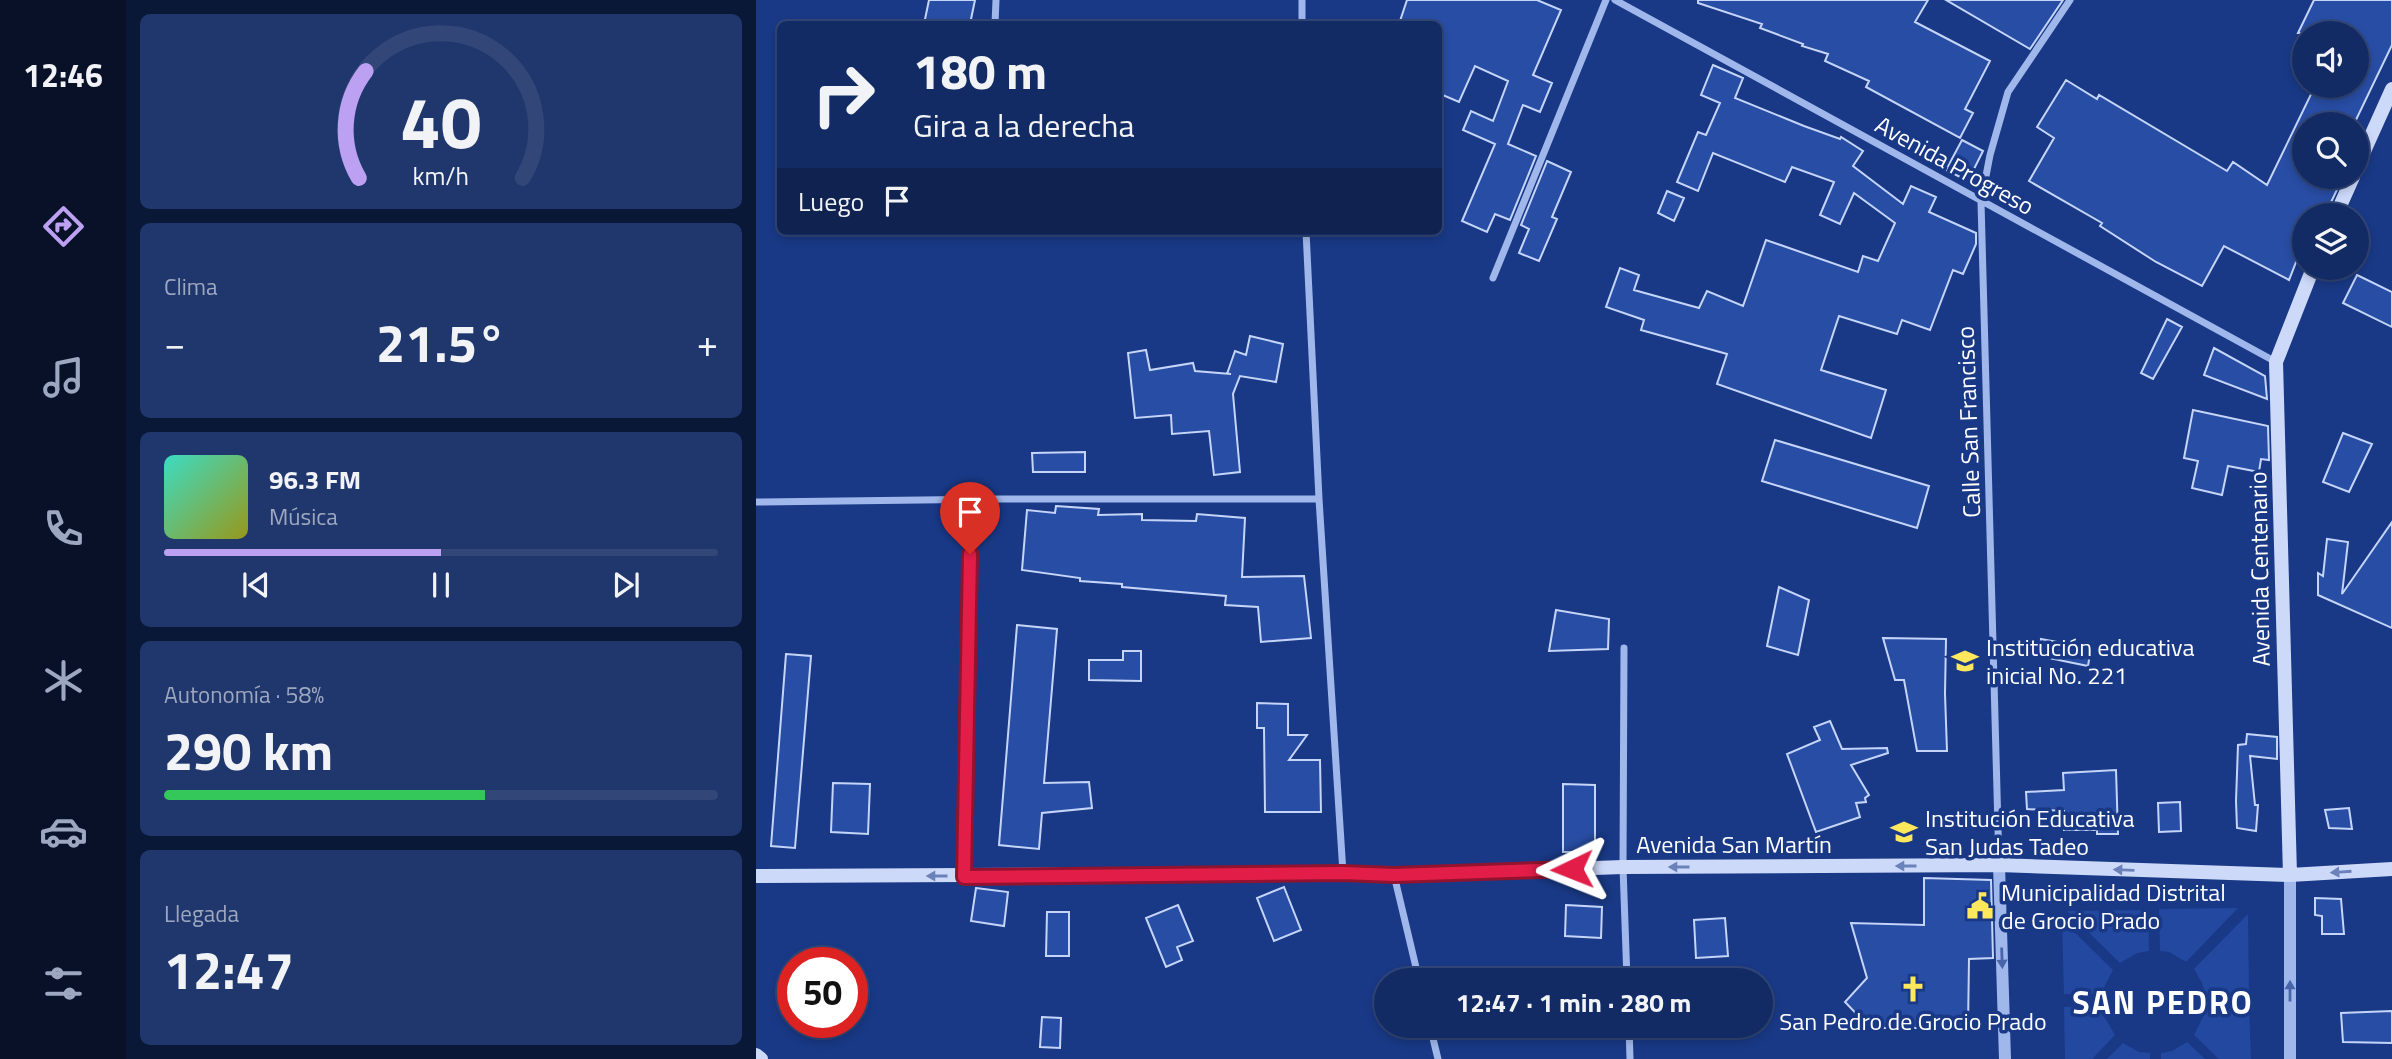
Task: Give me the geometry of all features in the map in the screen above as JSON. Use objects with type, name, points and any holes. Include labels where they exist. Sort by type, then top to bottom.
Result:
[{"type":"main road","points":[[2369,140],[2392,89]]},
{"type":"main road","name":"Avenida Centenario","points":[[2290,875],[2276,362],[2308,280]]},
{"type":"main road","name":"Avenida San Martín","points":[[756,876],[1394,875],[1623,867],[1999,866],[2290,875],[2392,869]]},
{"type":"main road","points":[[756,1055],[761,1059]]},
{"type":"street","points":[[995,21],[996,0]]},
{"type":"street","points":[[1302,0],[1302,21]]},
{"type":"street","points":[[1493,278],[1606,0]]},
{"type":"street","name":"Avenida Progreso","points":[[1615,0],[2276,362]]},
{"type":"street","name":"Calle San Francisco","points":[[1999,866],[1981,202],[1990,155],[2008,92],[2070,0]]},
{"type":"street","points":[[1306,235],[1319,499],[1343,873]]},
{"type":"street","points":[[756,502],[1319,499]]},
{"type":"street","points":[[964,877],[970,500]]},
{"type":"street","points":[[1624,648],[1623,867],[1627,968]]},
{"type":"street","points":[[1999,866],[2005,1059]]},
{"type":"street","points":[[1394,875],[1416,968]]},
{"type":"street","points":[[2290,875],[2290,1059]]},
{"type":"street","points":[[1433,1038],[1438,1059]]},
{"type":"street","points":[[1629,1038],[1630,1059]]},
{"type":"shaded area","points":[[2238,908],[2186,962],[2169,952],[2160,951],[2159,909]]},
{"type":"shaded area","points":[[2148,910],[2149,951],[2137,953],[2120,963],[2067,911]]},
{"type":"shaded area","points":[[2248,914],[2249,993],[2205,993],[2194,969]]},
{"type":"shaded area","points":[[2062,920],[2113,970],[2103,994],[2064,994]]},
{"type":"shaded area","points":[[2103,1006],[2105,1018],[2115,1035],[2092,1059],[2065,1059],[2064,1007]]},
{"type":"shaded area","points":[[2205,1006],[2249,1006],[2251,1059],[2219,1059],[2194,1035],[2204,1015]]},
{"type":"shaded area","points":[[2187,1042],[2205,1059],[2161,1059],[2161,1053],[2172,1051]]},
{"type":"shaded area","points":[[2123,1043],[2139,1052],[2150,1053],[2150,1059],[2107,1059]]},
{"type":"building","points":[[929,0],[975,0],[971,21],[925,21]]},
{"type":"building","points":[[1407,0],[1537,0],[1561,10],[1533,75],[1552,83],[1540,112],[1523,105],[1508,144],[1536,156],[1510,220],[1495,214],[1487,232],[1462,221],[1495,144],[1463,130],[1471,111],[1493,121],[1508,81],[1475,66],[1459,102],[1442,95],[1442,21],[1400,21]]},
{"type":"building","points":[[1698,0],[1928,0],[1915,22],[1990,61],[1965,109],[1973,113],[1960,138],[1866,87],[1869,81],[1825,61],[1828,54],[1760,28],[1762,24],[1698,3]]},
{"type":"building","points":[[1946,0],[2063,0],[2030,49]]},
{"type":"building","points":[[2314,0],[2392,0],[2392,45],[2369,93],[2369,21],[2304,21]]},
{"type":"building","points":[[1713,65],[1743,78],[1735,98],[1804,126],[1840,139],[1841,137],[1863,151],[1853,166],[1903,204],[1911,186],[1936,197],[1929,212],[1976,233],[1976,244],[1963,274],[1953,270],[1930,330],[1902,320],[1897,334],[1839,316],[1821,370],[1886,390],[1871,438],[1717,384],[1727,354],[1641,330],[1644,320],[1606,307],[1620,268],[1639,275],[1634,290],[1699,308],[1707,291],[1743,306],[1766,240],[1858,272],[1863,256],[1878,261],[1895,223],[1854,193],[1840,224],[1820,215],[1834,182],[1792,167],[1785,182],[1713,153],[1698,191],[1677,182],[1698,132],[1706,135],[1720,103],[1701,95]]},
{"type":"building","points":[[2066,80],[2097,99],[2099,95],[2227,171],[2233,162],[2267,185],[2292,133],[2292,189],[2337,189],[2331,203],[2292,203],[2292,272],[2289,280],[2224,246],[2202,286],[2156,262],[2100,226],[2102,223],[2029,181],[2054,138],[2037,127]]},
{"type":"building","points":[[2309,98],[2367,98],[2360,112],[2302,112]]},
{"type":"building","points":[[1962,140],[1983,151],[1968,181],[1946,170]]},
{"type":"building","points":[[1547,161],[1571,172],[1552,217],[1557,219],[1539,261],[1519,253],[1529,229],[1521,225]]},
{"type":"building","points":[[1667,191],[1684,198],[1674,221],[1658,213]]},
{"type":"building","points":[[2354,280],[2367,280],[2392,292],[2392,327],[2343,303]]},
{"type":"building","points":[[2167,319],[2182,327],[2153,379],[2141,373]]},
{"type":"building","points":[[1250,336],[1283,344],[1276,382],[1240,376],[1233,394],[1240,472],[1214,475],[1209,431],[1172,434],[1171,415],[1135,418],[1128,353],[1146,350],[1150,370],[1193,363],[1195,371],[1227,374],[1235,351],[1246,355]]},
{"type":"building","points":[[2214,348],[2265,376],[2267,399],[2204,375]]},
{"type":"building","points":[[2193,410],[2268,426],[2269,460],[2261,459],[2259,472],[2228,466],[2222,495],[2192,488],[2198,461],[2184,458]]},
{"type":"building","points":[[2343,433],[2372,444],[2349,492],[2323,482]]},
{"type":"building","points":[[1775,440],[1929,486],[1917,528],[1762,481]]},
{"type":"building","points":[[1085,452],[1085,472],[1033,472],[1032,453]]},
{"type":"building","points":[[1056,506],[1099,509],[1098,515],[1142,514],[1142,520],[1196,521],[1197,514],[1245,518],[1242,577],[1304,576],[1311,638],[1261,642],[1258,607],[1225,605],[1226,596],[1122,587],[1122,584],[1080,581],[1080,578],[1022,570],[1027,510],[1055,513]]},
{"type":"building","points":[[2392,522],[2392,628],[2318,595],[2318,573],[2323,576],[2327,539],[2348,542],[2342,594]]},
{"type":"building","points":[[1779,587],[1809,600],[1798,655],[1767,646]]},
{"type":"building","points":[[1556,610],[1609,619],[1608,649],[1549,651]]},
{"type":"building","points":[[1017,625],[1057,629],[1044,783],[1089,782],[1092,808],[1042,813],[1039,849],[999,845]]},
{"type":"building","points":[[1883,638],[1946,639],[1947,751],[1917,751],[1904,680],[1895,680]]},
{"type":"building","points":[[2041,639],[2091,648],[2088,666],[2039,656]]},
{"type":"building","points":[[1123,651],[1141,651],[1141,681],[1089,680],[1089,660],[1123,660]]},
{"type":"building","points":[[786,654],[811,656],[795,848],[771,846]]},
{"type":"building","points":[[1257,703],[1288,704],[1288,735],[1307,735],[1289,760],[1320,760],[1321,812],[1265,812],[1264,728],[1257,728]]},
{"type":"building","points":[[1830,721],[1842,749],[1887,748],[1888,753],[1851,765],[1869,795],[1865,798],[1866,802],[1856,803],[1860,817],[1816,832],[1787,754],[1820,740],[1814,727]]},
{"type":"building","points":[[2247,734],[2277,737],[2277,759],[2250,756],[2255,805],[2258,805],[2256,831],[2237,828],[2238,745],[2246,744]]},
{"type":"building","points":[[2116,770],[2118,834],[2097,834],[2097,830],[2064,830],[2064,811],[2027,809],[2026,792],[2064,790],[2063,773]]},
{"type":"building","points":[[833,783],[870,784],[868,834],[831,832]]},
{"type":"building","points":[[1563,784],[1595,785],[1595,852],[1563,852]]},
{"type":"building","points":[[2180,802],[2181,831],[2159,832],[2158,803]]},
{"type":"building","points":[[2349,808],[2352,829],[2329,828],[2325,810]]},
{"type":"building","points":[[1924,878],[1991,880],[1993,958],[1969,959],[1968,1028],[1870,1028],[1845,1002],[1867,978],[1851,923],[1924,925]]},
{"type":"building","points":[[1284,887],[1301,930],[1274,941],[1257,898]]},
{"type":"building","points":[[976,888],[1008,892],[1004,926],[971,921]]},
{"type":"building","points":[[2315,898],[2341,899],[2344,934],[2322,934],[2322,916],[2315,915]]},
{"type":"building","points":[[1178,905],[1193,941],[1177,947],[1182,960],[1166,967],[1146,918]]},
{"type":"building","points":[[1566,905],[1602,907],[1601,938],[1565,936]]},
{"type":"building","points":[[1047,912],[1069,912],[1069,956],[1046,956]]},
{"type":"building","points":[[1725,918],[1728,956],[1696,958],[1694,920]]},
{"type":"building","points":[[2392,1011],[2392,1043],[2343,1042],[2341,1013]]},
{"type":"building","points":[[1042,1017],[1061,1018],[1060,1048],[1040,1047]]},
{"type":"place","name":"Institución educativa inicial No. 221","points":[[1965,661]]},
{"type":"place","name":"Institución Educativa San Judas Tadeo","points":[[1904,832]]},
{"type":"place","name":"Municipalidad Distrital de Grocio Prado","points":[[1980,906]]},
{"type":"place","name":"San Pedro de Grocio Prado","points":[[1913,989]]},
{"type":"district","name":"SAN PEDRO","points":[[2163,1002]]},
{"type":"route","points":[[970,554],[964,877],[1343,873],[1394,875],[1572,869]]}]
